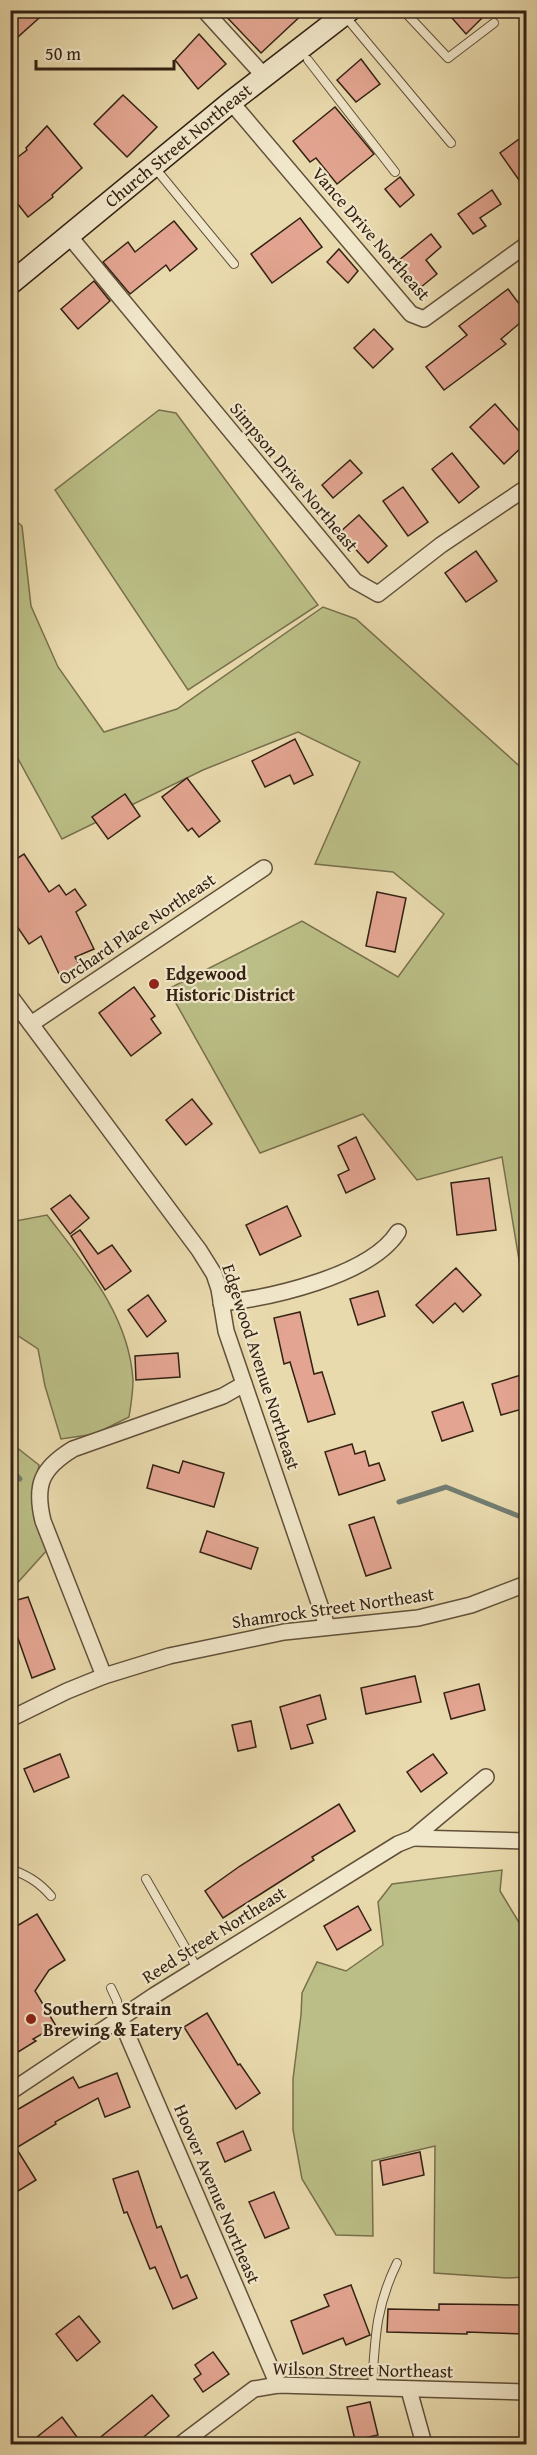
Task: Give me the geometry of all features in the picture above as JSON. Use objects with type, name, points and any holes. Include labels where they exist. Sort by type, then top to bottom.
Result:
[{"type":"main road","name":"Church Street Northeast","points":[[10,284],[70,237],[231,102],[347,13]]},
{"type":"street","points":[[204,10],[265,77]]},
{"type":"street","name":"Vance Drive Northeast","points":[[231,102],[411,314],[424,319],[526,245]]},
{"type":"street","name":"Simpson Drive Northeast","points":[[70,237],[355,581],[378,594],[441,545],[526,488]]},
{"type":"street","name":"Orchard Place Northeast","points":[[31,1024],[264,868]]},
{"type":"street","name":"Edgewood Avenue Northeast","points":[[10,996],[199,1250],[214,1274],[226,1331],[327,1626]]},
{"type":"street","points":[[221,1303],[283,1293],[346,1271],[379,1255],[398,1232]]},
{"type":"street","points":[[104,1676],[43,1521],[39,1503],[45,1473],[54,1461],[73,1449],[223,1396],[244,1384]]},
{"type":"street","name":"Shamrock Street Northeast","points":[[10,1719],[104,1676],[209,1646],[327,1626],[382,1623],[418,1618],[471,1605],[526,1584]]},
{"type":"street","points":[[413,1838],[486,1777]]},
{"type":"street","points":[[413,1838],[526,1841]]},
{"type":"street","name":"Reed Street Northeast","points":[[10,2092],[198,1968],[398,1844],[413,1838]]},
{"type":"street","name":"Hoover Avenue Northeast","points":[[120,2018],[278,2385]]},
{"type":"street","name":"Wilson Street Northeast","points":[[181,2445],[254,2389],[278,2385],[526,2392]]},
{"type":"street","points":[[409,2390],[424,2445]]},
{"type":"lane","points":[[403,10],[448,58],[494,23]]},
{"type":"lane","points":[[347,13],[451,143]]},
{"type":"lane","points":[[308,60],[394,172]]},
{"type":"lane","points":[[154,167],[234,264]]},
{"type":"lane","points":[[10,1869],[25,1874],[39,1883],[51,1896]]},
{"type":"lane","points":[[146,1879],[198,1968]]},
{"type":"lane","points":[[111,1988],[117,2001],[120,2018]]},
{"type":"lane","points":[[372,2389],[377,2318],[386,2286],[397,2263]]},
{"type":"green space","points":[[159,410],[176,413],[318,605],[188,690],[55,490]]},
{"type":"green space","points":[[11,516],[22,526],[31,606],[58,667],[104,732],[177,709],[323,607],[356,619],[526,772],[526,1302],[502,1157],[417,1180],[363,1114],[260,1153],[168,989],[302,921],[398,977],[444,914],[393,872],[315,864],[360,762],[298,732],[203,770],[62,839],[11,746]]},
{"type":"green space","points":[[47,1215],[90,1272],[114,1312],[130,1356],[133,1380],[129,1417],[95,1434],[61,1439],[45,1386],[38,1349],[11,1331],[10,1222]]},
{"type":"green space","points":[[11,1443],[39,1465],[33,1503],[48,1549],[11,1590]]},
{"type":"green space","points":[[502,1870],[500,1891],[526,1934],[526,2277],[507,2278],[434,2273],[435,2146],[372,2161],[373,2236],[336,2235],[302,2179],[293,2130],[293,2079],[302,1993],[317,1962],[346,1971],[383,1945],[378,1902],[392,1884]]},
{"type":"building","points":[[10,10],[48,10],[10,44]]},
{"type":"building","points":[[220,10],[307,10],[261,53]]},
{"type":"building","points":[[445,10],[490,10],[466,34]]},
{"type":"building","points":[[199,34],[226,64],[198,89],[175,60]]},
{"type":"building","points":[[361,59],[380,84],[356,102],[337,80]]},
{"type":"building","points":[[123,95],[157,127],[127,157],[94,124]]},
{"type":"building","points":[[335,107],[374,154],[337,184],[316,158],[310,162],[293,141]]},
{"type":"building","points":[[47,126],[82,168],[52,195],[53,197],[28,217],[10,194],[10,163],[27,150],[26,148]]},
{"type":"building","points":[[526,134],[526,190],[500,153]]},
{"type":"building","points":[[400,177],[414,195],[400,207],[385,189]]},
{"type":"building","points":[[492,190],[501,204],[480,218],[486,226],[473,234],[458,214]]},
{"type":"building","points":[[300,218],[322,247],[272,283],[251,254]]},
{"type":"building","points":[[174,221],[197,249],[170,271],[166,265],[130,294],[103,262],[128,242],[135,252]]},
{"type":"building","points":[[431,234],[441,247],[426,260],[437,274],[415,292],[393,265]]},
{"type":"building","points":[[339,249],[358,271],[348,283],[327,262]]},
{"type":"building","points":[[94,281],[110,301],[78,329],[61,309]]},
{"type":"building","points":[[508,289],[526,313],[526,318],[501,339],[506,344],[444,390],[426,367],[467,335],[459,326]]},
{"type":"building","points":[[374,329],[393,349],[373,368],[354,348]]},
{"type":"building","points":[[495,404],[526,439],[526,443],[504,464],[470,427]]},
{"type":"building","points":[[452,453],[479,487],[459,503],[432,469]]},
{"type":"building","points":[[350,460],[362,473],[333,498],[322,485]]},
{"type":"building","points":[[403,487],[428,522],[408,536],[383,501]]},
{"type":"building","points":[[359,515],[387,546],[368,563],[340,532]]},
{"type":"building","points":[[476,551],[497,581],[466,602],[445,573]]},
{"type":"building","points":[[295,739],[313,775],[294,784],[290,775],[265,787],[252,761]]},
{"type":"building","points":[[187,778],[220,821],[199,837],[192,828],[188,831],[162,797]]},
{"type":"building","points":[[125,794],[140,816],[108,839],[92,817]]},
{"type":"building","points":[[24,854],[49,892],[59,885],[66,895],[75,889],[86,905],[76,912],[94,949],[75,957],[81,968],[61,978],[41,936],[29,944],[10,916],[10,863]]},
{"type":"building","points":[[377,892],[406,898],[395,952],[366,946]]},
{"type":"building","points":[[134,987],[155,1016],[151,1019],[161,1033],[131,1056],[99,1013]]},
{"type":"building","points":[[192,1099],[212,1124],[186,1145],[166,1120]]},
{"type":"building","points":[[356,1137],[375,1179],[346,1193],[338,1175],[349,1170],[338,1146]]},
{"type":"building","points":[[489,1178],[496,1230],[457,1235],[451,1183]]},
{"type":"building","points":[[70,1195],[89,1218],[70,1234],[51,1209]]},
{"type":"building","points":[[287,1206],[301,1236],[260,1255],[246,1225]]},
{"type":"building","points":[[80,1230],[98,1254],[112,1245],[131,1271],[105,1290],[71,1236]]},
{"type":"building","points":[[456,1268],[481,1295],[463,1312],[455,1303],[433,1323],[416,1305]]},
{"type":"building","points":[[378,1291],[385,1316],[358,1325],[350,1299]]},
{"type":"building","points":[[148,1295],[166,1321],[147,1337],[128,1310]]},
{"type":"building","points":[[300,1312],[314,1374],[322,1372],[335,1414],[308,1422],[290,1362],[284,1364],[274,1318]]},
{"type":"building","points":[[178,1353],[180,1377],[136,1380],[135,1356]]},
{"type":"building","points":[[521,1375],[526,1392],[526,1408],[501,1415],[492,1384]]},
{"type":"building","points":[[463,1402],[473,1431],[442,1441],[432,1412]]},
{"type":"building","points":[[352,1444],[355,1454],[365,1451],[369,1466],[379,1463],[385,1480],[339,1495],[325,1452]]},
{"type":"building","points":[[183,1461],[224,1473],[214,1507],[147,1488],[153,1465],[179,1473]]},
{"type":"building","points":[[374,1517],[391,1568],[366,1576],[349,1525]]},
{"type":"building","points":[[207,1531],[258,1548],[251,1569],[200,1552]]},
{"type":"building","points":[[28,1597],[55,1669],[32,1678],[14,1627],[10,1628],[10,1602]]},
{"type":"building","points":[[415,1676],[421,1702],[366,1714],[361,1688]]},
{"type":"building","points":[[479,1684],[485,1710],[451,1719],[444,1693]]},
{"type":"building","points":[[320,1695],[326,1719],[307,1725],[313,1743],[291,1749],[280,1707]]},
{"type":"building","points":[[251,1721],[256,1747],[238,1751],[232,1725]]},
{"type":"building","points":[[60,1754],[69,1777],[34,1792],[24,1769]]},
{"type":"building","points":[[433,1754],[447,1773],[421,1792],[407,1772]]},
{"type":"building","points":[[339,1804],[355,1831],[312,1857],[314,1860],[223,1918],[205,1891],[240,1866]]},
{"type":"building","points":[[358,1906],[371,1930],[337,1950],[324,1926]]},
{"type":"building","points":[[37,1914],[65,1960],[49,1970],[35,1991],[56,2026],[33,2039],[36,2041],[10,2057],[10,1930]]},
{"type":"building","points":[[207,2013],[238,2065],[240,2064],[260,2093],[236,2109],[184,2027]]},
{"type":"building","points":[[117,2073],[130,2107],[105,2117],[98,2098],[55,2122],[56,2124],[16,2148],[36,2180],[10,2196],[10,2114],[73,2077],[79,2088]]},
{"type":"building","points":[[243,2131],[251,2150],[225,2162],[217,2143]]},
{"type":"building","points":[[420,2152],[424,2175],[383,2185],[380,2161]]},
{"type":"building","points":[[138,2171],[157,2228],[161,2226],[181,2278],[187,2275],[197,2298],[173,2309],[155,2267],[150,2269],[127,2212],[124,2213],[113,2179]]},
{"type":"building","points":[[274,2192],[289,2228],[265,2238],[249,2202]]},
{"type":"building","points":[[351,2285],[370,2335],[346,2345],[343,2338],[303,2354],[291,2321],[329,2306],[324,2295]]},
{"type":"building","points":[[439,2304],[526,2305],[526,2334],[387,2332],[388,2309],[439,2310]]},
{"type":"building","points":[[79,2316],[100,2342],[77,2361],[56,2334]]},
{"type":"building","points":[[213,2352],[229,2374],[203,2392],[194,2379],[201,2374],[195,2365]]},
{"type":"building","points":[[152,2395],[169,2416],[134,2445],[91,2445]]},
{"type":"building","points":[[370,2402],[378,2435],[355,2440],[347,2407]]},
{"type":"building","points":[[62,2417],[83,2445],[27,2445]]},
{"type":"waterway","points":[[10,1468],[20,1479]]},
{"type":"waterway","points":[[399,1502],[446,1487],[526,1519]]},
{"type":"place","name":"Edgewood Historic District","points":[[154,984]]},
{"type":"place","name":"Southern Strain Brewing & Eatery","points":[[31,2019]]}]
